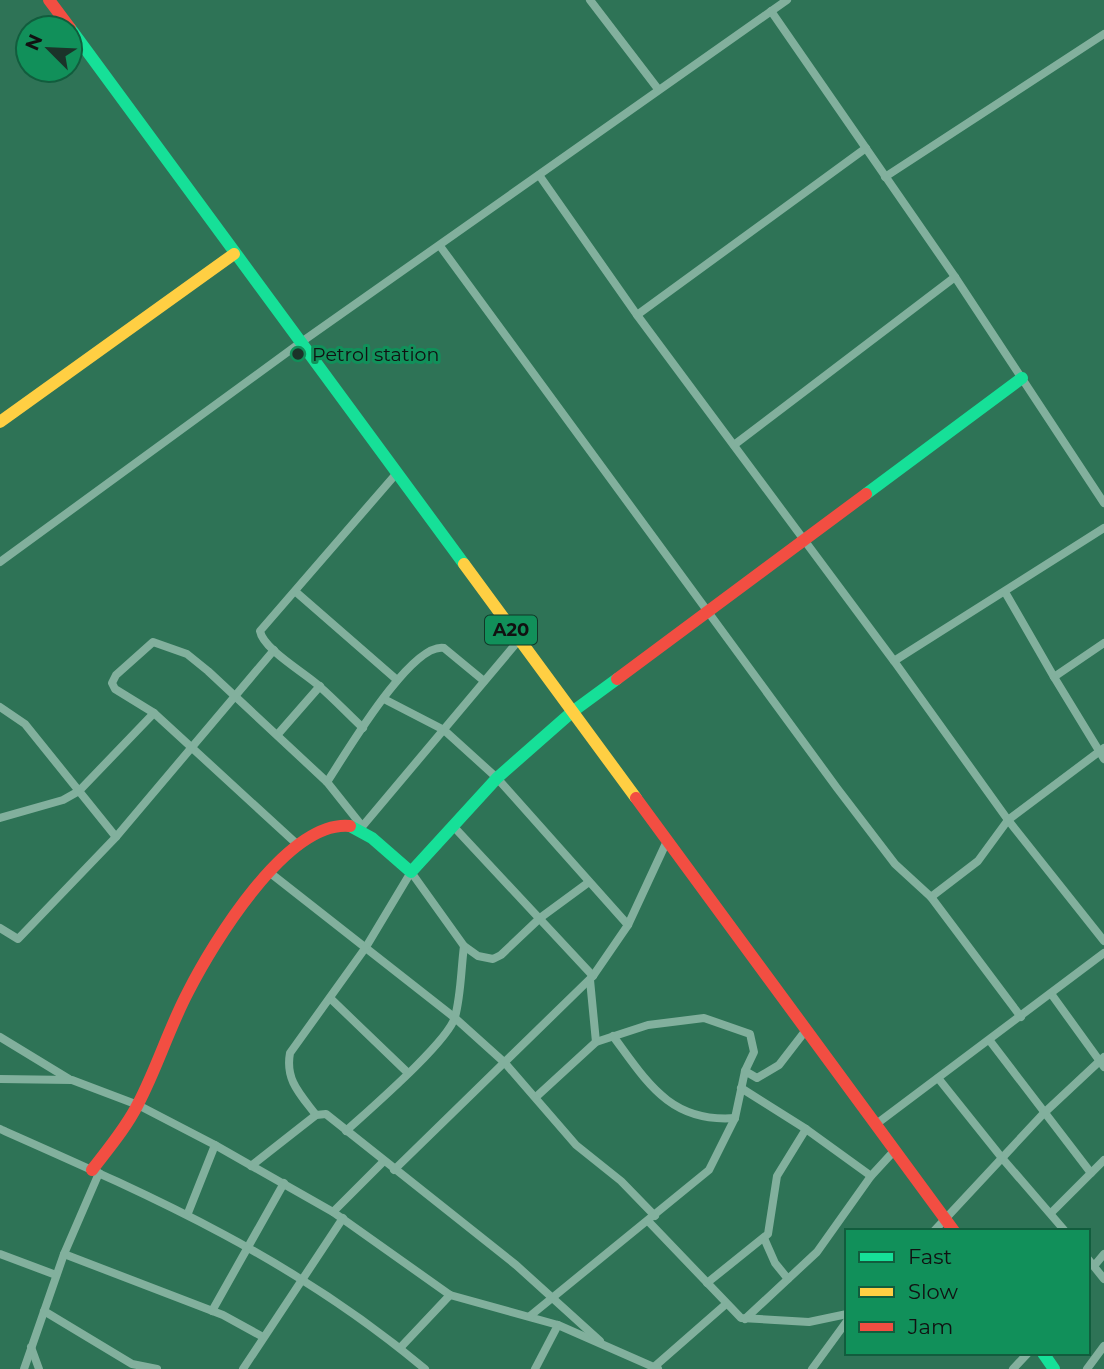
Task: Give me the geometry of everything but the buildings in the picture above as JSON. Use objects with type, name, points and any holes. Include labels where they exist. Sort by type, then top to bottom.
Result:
[{"type":"street","points":[[590,0],[658,89]]},
{"type":"street","points":[[0,562],[300,343],[787,0]]},
{"type":"street","points":[[771,11],[955,277],[1104,503]]},
{"type":"street","points":[[885,177],[1104,34]]},
{"type":"street","name":"A20","points":[[84,47],[952,1229]]},
{"type":"street","points":[[637,315],[866,148]]},
{"type":"street","points":[[539,175],[637,315],[1008,820],[1104,941]]},
{"type":"street","points":[[440,246],[895,864],[931,897],[1021,1017]]},
{"type":"street","points":[[0,422],[234,254]]},
{"type":"street","points":[[734,445],[955,277]]},
{"type":"street","points":[[316,1115],[294,1086],[287,1067],[290,1053],[366,947],[411,872],[498,778],[572,712],[1022,378]]},
{"type":"street","points":[[363,728],[320,686],[274,650],[262,638],[261,628],[296,592],[396,474]]},
{"type":"street","points":[[894,662],[1104,528]]},
{"type":"street","points":[[296,592],[397,680]]},
{"type":"street","points":[[931,897],[978,861],[1008,820],[1102,753],[1005,592]]},
{"type":"street","points":[[361,828],[519,640]]},
{"type":"street","points":[[299,846],[191,750],[154,713],[115,689],[112,683],[153,642],[187,654],[278,734],[327,782],[361,828],[411,872],[464,946],[478,956],[492,959],[501,955],[540,918],[589,882]]},
{"type":"street","points":[[1054,677],[1104,643]]},
{"type":"street","points":[[327,782],[397,680],[429,649],[436,646],[444,648],[484,681]]},
{"type":"street","points":[[0,928],[18,939],[116,837],[274,650]]},
{"type":"street","points":[[278,734],[320,686]]},
{"type":"street","points":[[384,699],[444,730],[498,778],[628,925]]},
{"type":"street","points":[[0,707],[25,724],[116,837]]},
{"type":"street","points":[[0,818],[63,800],[79,791],[154,713]]},
{"type":"street","points":[[24,1369],[96,1171],[138,1105],[206,957],[269,872],[299,846],[338,826],[361,828]]},
{"type":"street","points":[[454,827],[540,918],[591,978],[596,1042]]},
{"type":"street","points":[[394,1170],[591,978],[628,925],[667,841]]},
{"type":"street","points":[[269,872],[455,1018],[505,1063],[576,1145],[629,1189],[707,1283],[726,1304],[745,1319],[809,1322],[845,1314]]},
{"type":"street","points":[[346,1131],[408,1073],[449,1029],[455,1018],[464,946]]},
{"type":"street","points":[[875,1125],[1052,995],[1104,953]]},
{"type":"street","points":[[936,1229],[1043,1114],[1103,1062],[1052,995]]},
{"type":"street","points":[[331,999],[408,1073]]},
{"type":"street","points":[[530,1316],[652,1219],[713,1166],[734,1118],[745,1071],[754,1052],[752,1038],[720,1021],[704,1018],[680,1019],[613,1036],[596,1042],[536,1097]]},
{"type":"street","points":[[745,1071],[757,1078],[772,1070],[806,1030]]},
{"type":"street","points":[[613,1036],[653,1090],[669,1104],[684,1112],[734,1118]]},
{"type":"street","points":[[0,1037],[72,1080],[138,1105],[333,1212],[450,1295],[558,1325],[656,1368],[726,1304]]},
{"type":"street","points":[[990,1041],[1043,1114],[1091,1173]]},
{"type":"street","points":[[939,1078],[1002,1158],[1063,1229]]},
{"type":"street","points":[[0,1079],[72,1080]]},
{"type":"street","points":[[741,1088],[806,1129],[871,1176]]},
{"type":"street","points":[[251,1166],[316,1115],[326,1114],[516,1265],[605,1346]]},
{"type":"street","points":[[0,1129],[188,1213],[250,1245],[349,1308],[425,1369]]},
{"type":"street","points":[[707,1283],[764,1238],[770,1227],[777,1176],[806,1129]]},
{"type":"street","points":[[188,1213],[215,1145]]},
{"type":"street","points":[[745,1319],[823,1244],[871,1176],[894,1151]]},
{"type":"street","points":[[1051,1213],[1104,1160]]},
{"type":"street","points":[[333,1212],[384,1161]]},
{"type":"street","points":[[212,1311],[284,1184]]},
{"type":"street","points":[[243,1369],[343,1218]]},
{"type":"street","points":[[764,1238],[775,1263],[788,1279]]},
{"type":"street","points":[[0,1254],[56,1275]]},
{"type":"street","points":[[64,1254],[212,1311],[263,1337]]},
{"type":"street","points":[[1104,1254],[1091,1262],[1104,1279]]},
{"type":"street","points":[[400,1348],[450,1295]]},
{"type":"street","points":[[44,1311],[131,1364],[157,1369]]},
{"type":"street","points":[[812,1369],[845,1324]]},
{"type":"street","points":[[535,1369],[558,1325]]},
{"type":"street","points":[[1087,1369],[1104,1346]]},
{"type":"street","points":[[31,1347],[39,1369]]},
{"type":"street","points":[[1013,1369],[1026,1355]]},
{"type":"traffic: fast","points":[[84,47],[464,564]]},
{"type":"traffic: fast","points":[[866,494],[1022,378]]},
{"type":"traffic: fast","points":[[350,826],[372,838],[411,872],[497,778],[572,712],[617,679]]},
{"type":"traffic: fast","points":[[1044,1355],[1054,1369]]},
{"type":"traffic: slow","points":[[0,422],[234,254]]},
{"type":"traffic: slow","points":[[464,564],[636,798]]},
{"type":"traffic: jam","points":[[49,0],[60,14]]},
{"type":"traffic: jam","points":[[617,679],[866,494]]},
{"type":"traffic: jam","points":[[636,798],[953,1229]]},
{"type":"traffic: jam","points":[[92,1170],[133,1113],[188,992],[234,916],[278,863],[302,843],[326,829],[350,826]]},
{"type":"place","name":"Petrol station","points":[[298,354]]}]
